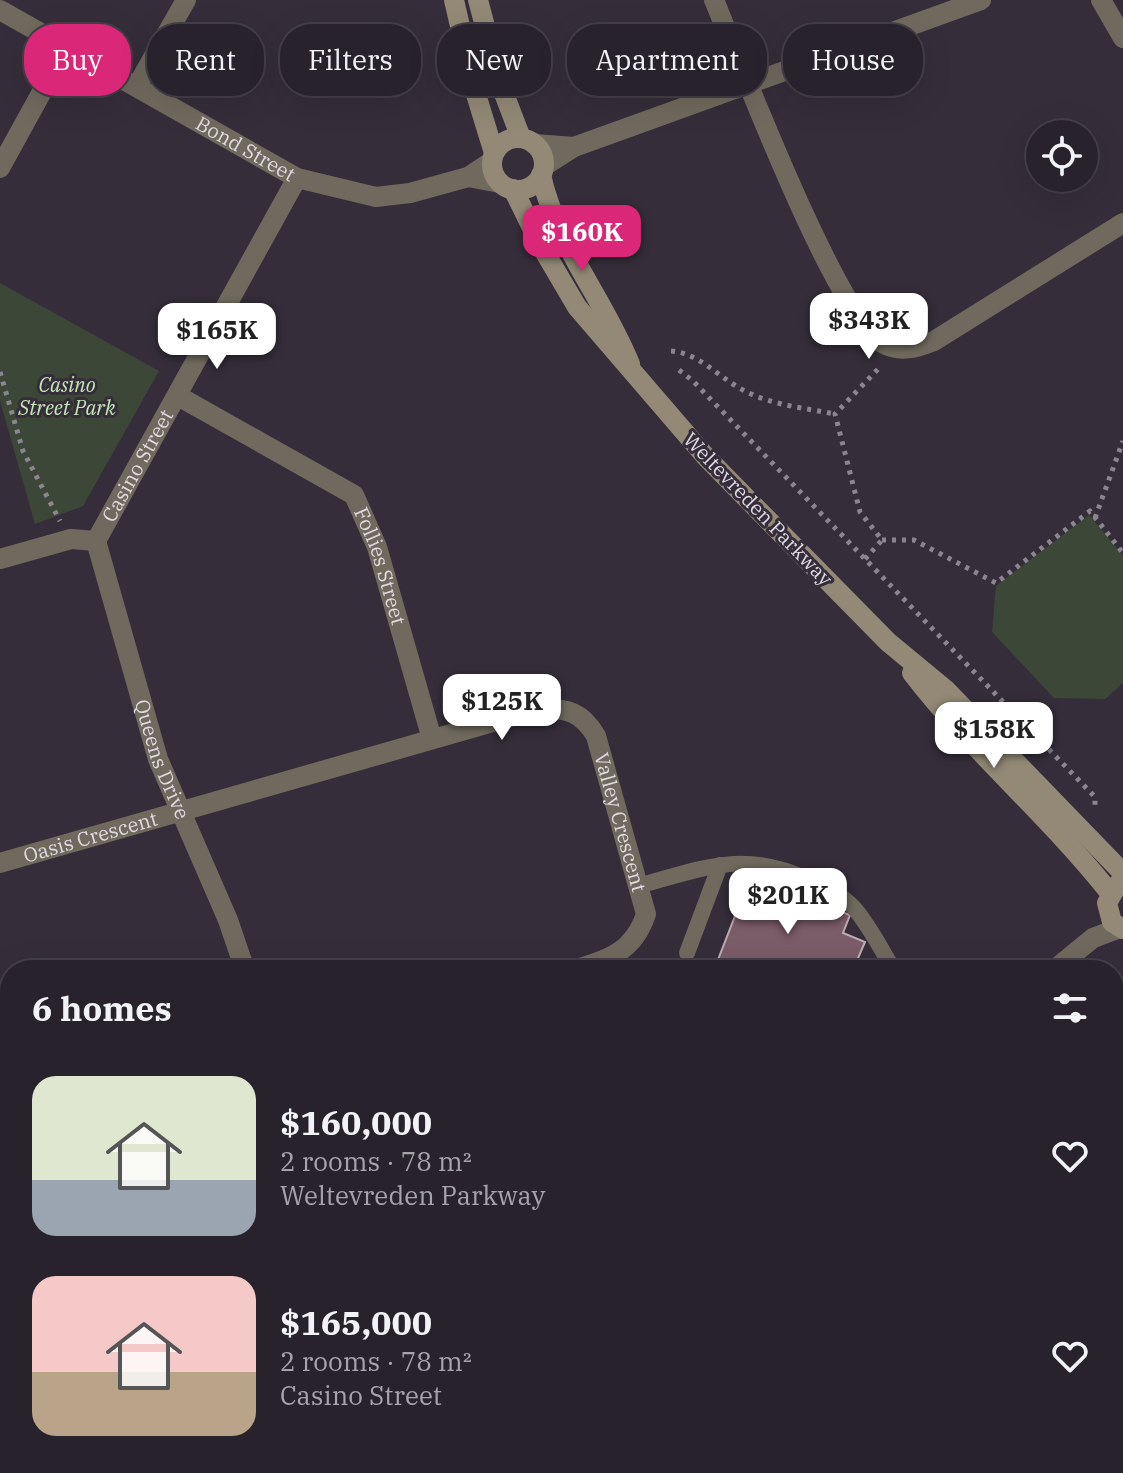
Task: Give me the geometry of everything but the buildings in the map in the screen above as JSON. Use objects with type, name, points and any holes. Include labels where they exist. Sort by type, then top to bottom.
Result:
[{"type":"street","points":[[137,86],[186,0]]},
{"type":"street","points":[[454,0],[493,157],[494,173],[507,186],[524,189],[542,170],[574,147],[716,96]]},
{"type":"street","points":[[478,0],[500,83],[528,141],[542,154],[542,170]]},
{"type":"street","points":[[714,0],[724,24]]},
{"type":"street","points":[[767,77],[981,0]]},
{"type":"street","points":[[1101,0],[1123,38]]},
{"type":"street","name":"Bond Street","points":[[0,10],[24,24]]},
{"type":"street","name":"Bond Street","points":[[131,83],[297,178],[376,197],[410,193],[468,177],[493,157]]},
{"type":"street","points":[[0,168],[40,96]]},
{"type":"street","points":[[754,96],[833,272],[867,328],[881,342],[898,349],[916,348],[934,341],[1123,223]]},
{"type":"street","points":[[493,157],[510,139],[574,147]]},
{"type":"street","name":"Weltevreden Parkway","points":[[542,170],[561,233],[612,321],[633,371]]},
{"type":"street","name":"Bond Street","points":[[468,177],[507,186]]},
{"type":"street","name":"Casino Street","points":[[0,559],[71,539],[96,541],[297,178]]},
{"type":"street","name":"Weltevreden Parkway","points":[[507,186],[577,307],[706,457],[888,642],[946,690],[1123,873]]},
{"type":"street","name":"Follies Street","points":[[178,396],[354,495],[377,547],[432,739]]},
{"type":"street","name":"Queens Drive","points":[[96,541],[158,759],[228,920],[242,960]]},
{"type":"street","name":"Weltevreden Parkway","points":[[888,642],[935,703],[1081,856],[1117,909]]},
{"type":"street","name":"Valley Crescent","points":[[182,813],[542,708],[566,709],[585,717],[596,736],[641,885],[646,914],[640,935],[609,960]]},
{"type":"street","name":"Oasis Crescent","points":[[0,863],[182,813]]},
{"type":"street","points":[[1066,960],[1093,938],[1117,909]]},
{"type":"lane","points":[[641,885],[720,865],[750,862],[777,865],[835,892],[854,908],[888,960]]},
{"type":"lane","points":[[687,953],[720,865]]},
{"type":"path","points":[[835,414],[898,349]]},
{"type":"path","points":[[671,351],[687,352],[744,391],[773,402],[835,414]]},
{"type":"path","points":[[679,370],[1095,797],[1094,816]]},
{"type":"path","points":[[0,372],[23,451],[71,539]]},
{"type":"path","points":[[835,414],[860,512],[882,540]]},
{"type":"path","points":[[1095,519],[1123,441]]},
{"type":"path","points":[[865,559],[882,540],[914,540],[996,583],[1090,511],[1123,553]]},
{"type":"green space","name":"Casino Street Park","points":[[0,283],[159,371],[83,506],[35,524],[0,401]]},
{"type":"green space","points":[[1089,515],[1123,555],[1123,683],[1105,699],[1054,698],[992,632],[996,586]]}]
